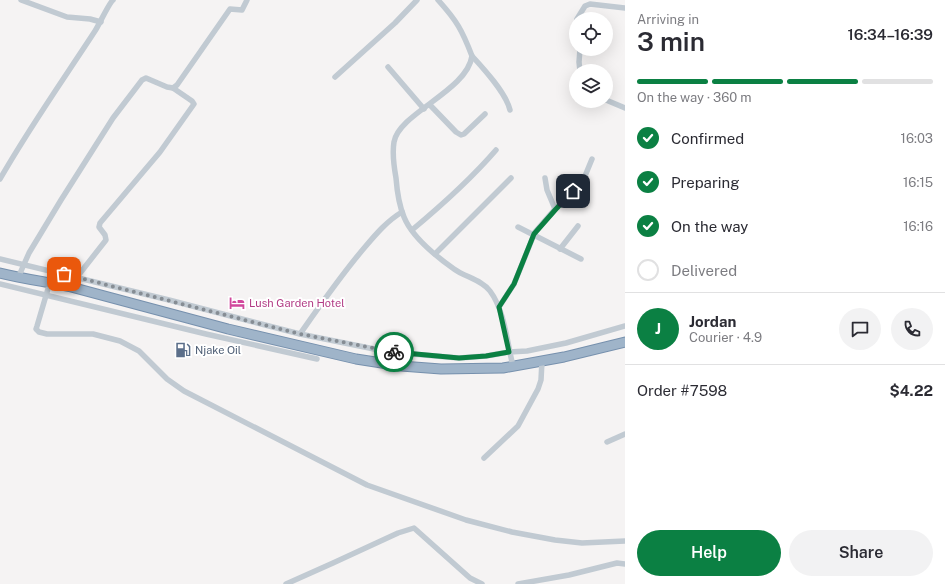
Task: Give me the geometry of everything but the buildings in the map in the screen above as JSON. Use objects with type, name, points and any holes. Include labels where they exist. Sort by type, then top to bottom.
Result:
[{"type":"highway","points":[[0,273],[18,278],[50,282],[71,287],[215,326],[356,359],[401,366],[441,369],[503,368],[609,347],[625,342]]},
{"type":"street","points":[[21,0],[67,17],[90,19],[101,22]]},
{"type":"street","points":[[0,179],[49,100],[101,22],[110,2],[113,0]]},
{"type":"street","points":[[173,88],[200,53],[230,9],[242,10],[247,0]]},
{"type":"street","points":[[335,77],[417,0]]},
{"type":"street","points":[[438,0],[454,17],[472,56],[500,91],[510,110]]},
{"type":"street","points":[[581,12],[585,6],[590,4],[625,8]]},
{"type":"street","points":[[472,56],[469,65],[452,85],[400,128],[394,142],[394,165],[402,212],[412,230],[435,254],[457,271],[488,289],[499,307],[513,366]]},
{"type":"street","points":[[388,68],[424,109]]},
{"type":"street","points":[[18,278],[23,264],[113,118],[142,80],[146,78],[173,88],[194,104],[160,152],[100,223],[99,227],[106,240],[71,287]]},
{"type":"street","points":[[613,103],[625,108]]},
{"type":"street","points":[[430,104],[456,132],[461,135],[464,134],[485,114]]},
{"type":"street","points":[[412,230],[436,210],[496,150]]},
{"type":"street","points":[[499,307],[514,284],[534,234],[579,185],[585,176],[592,159]]},
{"type":"street","points":[[435,254],[511,178]]},
{"type":"street","points":[[545,178],[547,190],[556,209]]},
{"type":"street","points":[[300,334],[347,268],[386,223],[402,212]]},
{"type":"street","points":[[560,249],[578,226]]},
{"type":"street","points":[[518,227],[581,259]]},
{"type":"street","points":[[0,259],[77,277],[300,334],[389,352],[459,358],[486,356],[527,351],[566,343],[625,326]]},
{"type":"street","points":[[50,282],[36,327],[40,333],[93,334],[106,336],[127,344],[139,351],[167,379],[184,391],[367,485],[466,520],[512,532],[575,542],[625,542]]},
{"type":"street","points":[[0,284],[206,334],[318,359]]},
{"type":"street","points":[[484,458],[518,426],[538,389],[541,380],[542,361]]},
{"type":"street","points":[[607,442],[625,434]]},
{"type":"street","points":[[286,584],[333,564],[398,532],[414,528],[470,578],[482,584]]},
{"type":"street","points":[[518,584],[569,575],[617,563],[625,564]]},
{"type":"way so far","points":[[64,274],[300,334],[394,352]]},
{"type":"place","name":"Lush Garden Hotel","points":[[237,303]]},
{"type":"place","name":"Njake Oil","points":[[183,350]]},
{"type":"route","points":[[394,352],[459,358],[486,356],[509,352],[499,307],[514,284],[534,234],[573,191]]}]
